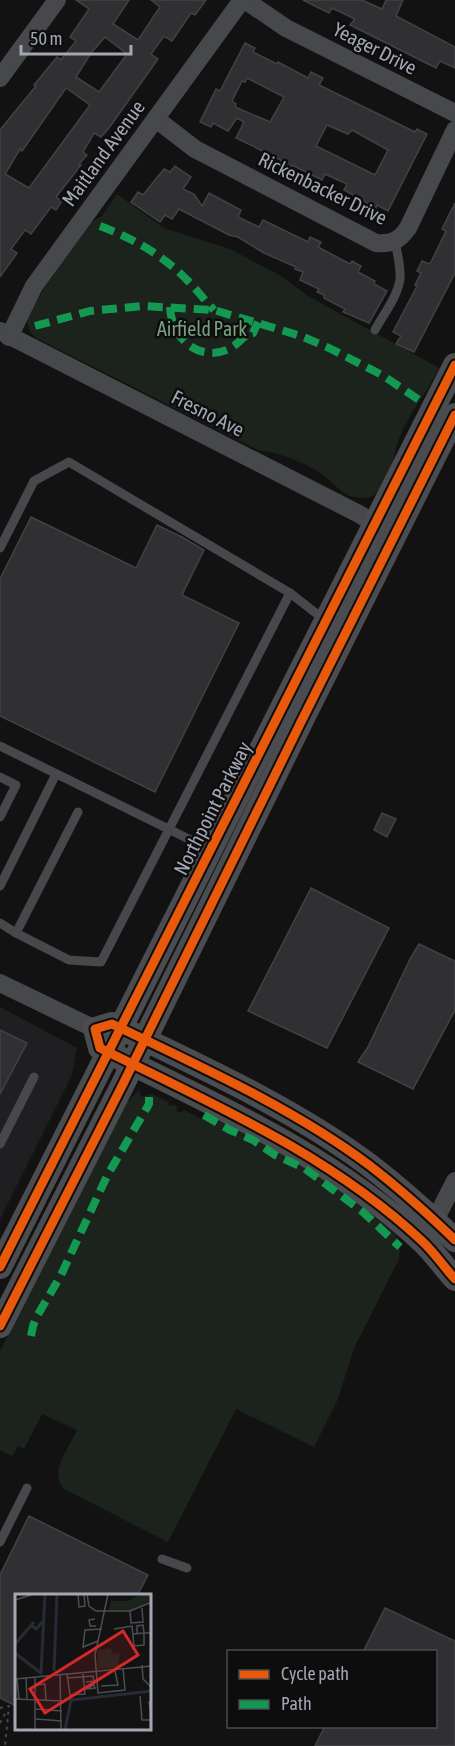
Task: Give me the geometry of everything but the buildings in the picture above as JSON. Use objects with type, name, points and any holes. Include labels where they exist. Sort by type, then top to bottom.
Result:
[{"type":"street","points":[[0,78],[57,0]]},
{"type":"street","name":"Yeager Drive","points":[[244,0],[286,28],[455,113]]},
{"type":"street","name":"Maitland Avenue","points":[[4,334],[34,286],[244,0]]},
{"type":"street","name":"Rickenbacker Drive","points":[[156,119],[195,148],[376,243],[388,244],[400,239],[408,228],[455,130]]},
{"type":"street","name":"Fresno Ave","points":[[4,334],[385,530]]},
{"type":"street","name":"Northpoint Parkway","points":[[0,1267],[211,850],[336,626],[385,530],[455,365]]},
{"type":"street","name":"Northpoint Parkway","points":[[385,530],[455,415]]},
{"type":"street","name":"Northpoint Parkway","points":[[0,1326],[145,1040],[336,626]]},
{"type":"street","points":[[0,983],[94,1029],[112,1024],[248,1091],[368,1164],[435,1220],[455,1240]]},
{"type":"street","points":[[94,1029],[100,1048],[108,1053],[265,1130],[331,1170],[423,1242],[455,1279]]},
{"type":"street","points":[[423,1242],[455,1181]]},
{"type":"lane","points":[[375,330],[398,286],[400,265],[395,241]]},
{"type":"lane","points":[[0,548],[34,482],[69,462],[290,593],[336,626]]},
{"type":"lane","points":[[0,923],[69,960],[100,962],[170,830],[290,593]]},
{"type":"lane","points":[[0,746],[211,850]]},
{"type":"lane","points":[[0,886],[56,774]]},
{"type":"lane","points":[[0,777],[16,785],[0,817]]},
{"type":"lane","points":[[16,933],[78,812]]},
{"type":"lane","points":[[0,1144],[34,1077]]},
{"type":"lane","points":[[0,1542],[27,1488]]},
{"type":"lane","points":[[162,1559],[187,1568]]},
{"type":"path","points":[[0,1708],[9,1706]]},
{"type":"path","points":[[0,1723],[9,1706]]},
{"type":"path","points":[[4,1746],[9,1706]]},
{"type":"shaded area","points":[[0,1007],[77,1048],[72,1075],[0,1219]]},
{"type":"green space","name":"Airfield Park","points":[[117,194],[164,228],[230,249],[281,276],[308,296],[439,368],[404,427],[392,465],[383,486],[375,495],[363,498],[348,495],[322,474],[307,466],[283,456],[258,450],[36,338],[30,332],[27,320],[45,287],[90,223],[102,216]]},
{"type":"green space","points":[[139,1090],[141,1097],[152,1094],[169,1102],[168,1105],[178,1107],[176,1110],[181,1113],[184,1110],[201,1119],[205,1112],[291,1158],[342,1191],[393,1232],[399,1241],[400,1248],[399,1259],[354,1348],[338,1399],[314,1447],[236,1409],[168,1542],[64,1489],[58,1475],[59,1467],[77,1430],[42,1414],[24,1449],[18,1446],[12,1456],[0,1450],[0,1351],[125,1104]]},
{"type":"marked path","points":[[100,226],[135,241],[166,261],[214,310]]},
{"type":"marked path","points":[[35,326],[90,311],[142,306],[214,310],[301,336],[329,348],[382,375],[422,402]]},
{"type":"marked path","points":[[170,307],[175,329],[181,338],[197,350],[207,353],[229,349],[253,333],[258,322]]},
{"type":"marked path","points":[[31,1336],[36,1318],[61,1275],[107,1176],[149,1104],[149,1092]]},
{"type":"marked path","points":[[204,1115],[253,1140],[275,1155],[304,1168],[363,1212],[400,1247]]},
{"type":"cycle path","points":[[0,1267],[455,365]]},
{"type":"cycle path","points":[[0,1326],[123,1084],[455,415]]},
{"type":"cycle path","points":[[455,1240],[369,1165],[340,1144],[277,1106],[112,1024],[95,1029],[100,1048],[268,1133],[309,1156],[348,1182],[422,1241],[455,1279]]}]
